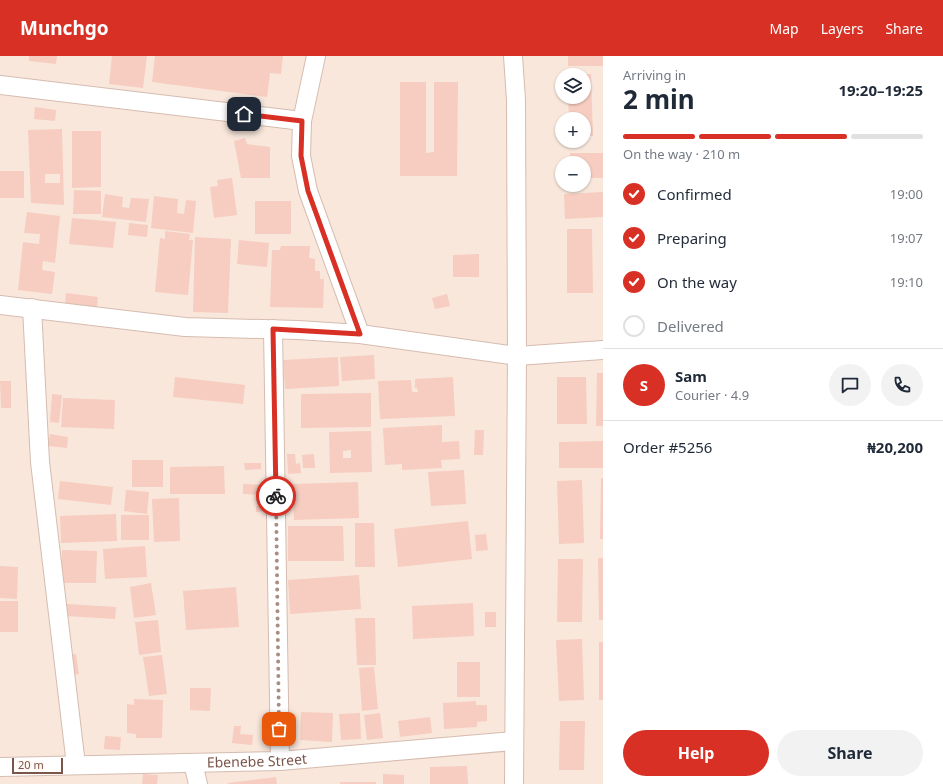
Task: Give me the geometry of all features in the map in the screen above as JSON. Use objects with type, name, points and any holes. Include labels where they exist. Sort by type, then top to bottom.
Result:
[{"type":"street","points":[[316,56],[302,121],[301,156],[308,191],[360,334]]},
{"type":"street","points":[[513,56],[516,100],[517,356],[514,784]]},
{"type":"street","points":[[0,85],[302,121]]},
{"type":"street","points":[[0,304],[185,327],[273,329],[360,334],[517,356],[603,350]]},
{"type":"street","points":[[32,308],[40,462],[76,765]]},
{"type":"street","points":[[273,329],[280,761]]},
{"type":"street","name":"Ebenebe Street","points":[[0,767],[280,761],[514,741]]},
{"type":"street","points":[[192,763],[198,784]]},
{"type":"shaded area","points":[[0,56],[603,56],[603,784],[0,784]]},
{"type":"building","points":[[29,56],[57,56],[56,64],[29,61]]},
{"type":"building","points":[[112,56],[147,56],[143,88],[109,84]]},
{"type":"building","points":[[155,56],[283,56],[281,74],[270,73],[267,97],[152,82]]},
{"type":"building","points":[[568,56],[603,56],[603,66],[568,66]]},
{"type":"building","points":[[591,74],[593,136],[591,136],[591,112],[569,112],[568,104],[591,104]]},
{"type":"building","points":[[400,82],[426,82],[426,153],[434,152],[434,82],[458,82],[457,176],[400,176]]},
{"type":"building","points":[[35,107],[56,110],[55,121],[34,119]]},
{"type":"building","points":[[62,129],[64,205],[31,203],[28,130]],"holes":[[[45,174],[60,174],[60,183],[45,183]]]},
{"type":"building","points":[[72,131],[101,131],[101,187],[72,188]]},
{"type":"building","points":[[245,138],[247,144],[270,147],[270,178],[241,178],[234,141]]},
{"type":"building","points":[[570,153],[603,153],[603,178],[591,178],[591,156],[570,156]]},
{"type":"building","points":[[0,171],[24,171],[24,198],[0,198]]},
{"type":"building","points":[[232,178],[237,215],[214,218],[210,187],[218,186],[217,180]]},
{"type":"building","points":[[74,190],[101,191],[101,214],[73,214]]},
{"type":"building","points":[[603,192],[603,217],[565,219],[564,194]]},
{"type":"building","points":[[105,194],[123,197],[122,207],[129,208],[131,198],[149,199],[146,222],[102,217]]},
{"type":"building","points":[[154,196],[178,199],[177,213],[184,214],[186,200],[196,201],[193,233],[151,228]]},
{"type":"building","points":[[255,201],[291,201],[291,234],[255,234]]},
{"type":"building","points":[[27,212],[60,216],[55,263],[43,261],[42,270],[55,272],[52,294],[18,290],[23,242],[39,244],[40,234],[24,233]]},
{"type":"building","points":[[72,218],[116,222],[113,248],[69,244]]},
{"type":"building","points":[[129,223],[148,225],[147,237],[128,235]]},
{"type":"building","points":[[567,229],[592,229],[593,293],[567,293]]},
{"type":"building","points":[[165,231],[190,234],[189,240],[193,240],[188,295],[155,292],[160,238],[165,239]]},
{"type":"building","points":[[195,237],[231,239],[228,313],[193,312]]},
{"type":"building","points":[[239,240],[269,243],[267,267],[237,264]]},
{"type":"building","points":[[281,246],[310,246],[309,258],[315,259],[315,271],[320,271],[320,279],[324,279],[323,308],[270,307],[272,250],[280,250]]},
{"type":"building","points":[[479,254],[479,277],[453,277],[453,255]]},
{"type":"building","points":[[66,293],[98,297],[97,308],[65,304]]},
{"type":"building","points":[[447,294],[450,306],[435,309],[432,298]]},
{"type":"building","points":[[374,355],[375,379],[342,381],[340,357]]},
{"type":"building","points":[[338,357],[339,386],[285,389],[283,360]]},
{"type":"building","points":[[597,373],[603,373],[603,426],[596,426]]},
{"type":"building","points":[[175,377],[245,385],[243,404],[173,397]]},
{"type":"building","points":[[453,377],[455,416],[380,419],[378,381],[411,380],[412,392],[418,392],[417,388],[415,388],[415,379]]},
{"type":"building","points":[[557,377],[586,377],[587,424],[557,424]]},
{"type":"building","points":[[0,381],[11,381],[11,408],[1,408]]},
{"type":"building","points":[[371,393],[371,427],[301,428],[301,394]]},
{"type":"building","points":[[52,394],[62,395],[59,423],[50,422]]},
{"type":"building","points":[[63,398],[115,400],[114,429],[61,427]]},
{"type":"building","points":[[442,425],[442,442],[459,441],[460,459],[441,460],[442,468],[402,470],[402,464],[385,465],[383,428]]},
{"type":"building","points":[[475,430],[484,430],[483,455],[474,455]]},
{"type":"building","points":[[371,431],[372,472],[330,473],[329,432]],"holes":[[[351,450],[351,458],[343,458],[343,451]]]},
{"type":"building","points":[[50,434],[68,437],[67,448],[48,446]]},
{"type":"building","points":[[603,441],[603,468],[559,468],[559,442]]},
{"type":"building","points":[[287,454],[295,454],[296,464],[300,463],[301,473],[288,474]]},
{"type":"building","points":[[314,454],[315,468],[303,468],[302,455]]},
{"type":"building","points":[[132,460],[163,460],[163,487],[132,487]]},
{"type":"building","points":[[244,463],[261,463],[261,469],[245,470]]},
{"type":"building","points":[[224,466],[225,494],[170,494],[170,467]]},
{"type":"building","points":[[464,470],[466,504],[431,506],[428,472]]},
{"type":"building","points":[[601,478],[603,478],[603,539],[600,539]]},
{"type":"building","points":[[582,480],[584,543],[559,544],[557,481]]},
{"type":"building","points":[[60,481],[113,487],[111,505],[58,499]]},
{"type":"building","points":[[358,482],[359,518],[294,520],[293,484]]},
{"type":"building","points":[[243,484],[265,485],[265,495],[243,494]]},
{"type":"building","points":[[126,490],[149,492],[147,514],[124,511]]},
{"type":"building","points":[[179,498],[180,541],[154,542],[152,499]]},
{"type":"building","points":[[256,506],[270,506],[270,511],[256,512]]},
{"type":"building","points":[[116,514],[117,541],[61,543],[60,516]]},
{"type":"building","points":[[121,515],[149,515],[149,540],[121,540]]},
{"type":"building","points":[[468,521],[472,559],[398,567],[394,529]]},
{"type":"building","points":[[355,523],[374,523],[375,567],[355,567]]},
{"type":"building","points":[[288,526],[343,526],[344,561],[288,561]]},
{"type":"building","points":[[486,534],[488,550],[476,551],[475,535]]},
{"type":"building","points":[[145,546],[147,577],[105,579],[103,549]]},
{"type":"building","points":[[62,550],[97,551],[96,583],[61,583]]},
{"type":"building","points":[[598,558],[603,558],[603,620],[599,620]]},
{"type":"building","points":[[558,559],[583,559],[582,622],[557,622]]},
{"type":"building","points":[[0,566],[18,567],[17,599],[0,598]]},
{"type":"building","points":[[359,575],[361,609],[290,614],[288,580]]},
{"type":"building","points":[[151,583],[156,615],[134,618],[130,587]]},
{"type":"building","points":[[236,587],[239,627],[186,630],[183,591]]},
{"type":"building","points":[[0,601],[18,601],[18,632],[0,632]]},
{"type":"building","points":[[473,603],[474,636],[413,639],[412,606]]},
{"type":"building","points":[[67,604],[116,607],[115,619],[66,616]]},
{"type":"building","points":[[485,612],[496,612],[496,627],[485,627]]},
{"type":"building","points":[[355,618],[375,618],[376,665],[357,665]]},
{"type":"building","points":[[158,620],[161,652],[139,655],[135,622]]},
{"type":"building","points":[[582,639],[584,700],[559,701],[556,640]]},
{"type":"building","points":[[599,642],[603,642],[603,700],[599,700]]},
{"type":"building","points":[[76,654],[79,674],[68,676],[65,656]]},
{"type":"building","points":[[162,655],[167,694],[149,696],[143,657]]},
{"type":"building","points":[[457,662],[480,662],[480,697],[457,697]]},
{"type":"building","points":[[374,667],[378,709],[362,711],[359,668]]},
{"type":"building","points":[[190,688],[211,688],[210,711],[190,710]]},
{"type":"building","points":[[134,699],[163,700],[162,738],[136,738],[136,734],[127,733],[127,704],[134,705]]},
{"type":"building","points":[[476,701],[476,705],[487,705],[487,721],[477,722],[477,727],[444,729],[443,703]]},
{"type":"building","points":[[301,712],[333,713],[332,742],[300,740]]},
{"type":"building","points":[[360,713],[361,739],[341,740],[339,714]]},
{"type":"building","points":[[380,713],[383,738],[367,740],[364,715]]},
{"type":"building","points":[[430,717],[432,733],[400,737],[398,721]]},
{"type":"building","points":[[560,721],[585,721],[584,770],[559,770]]},
{"type":"building","points":[[234,726],[241,726],[240,734],[253,735],[252,745],[232,743]]},
{"type":"building","points":[[105,736],[121,737],[120,750],[104,749]]},
{"type":"building","points":[[467,766],[468,784],[430,784],[430,767]]},
{"type":"building","points":[[143,774],[158,775],[157,784],[142,784]]},
{"type":"building","points":[[383,774],[404,775],[404,784],[383,784]]},
{"type":"building","points":[[276,777],[277,784],[228,784],[228,783]]},
{"type":"building","points":[[340,782],[376,782],[376,784],[340,784]]},
{"type":"way so far","points":[[276,496],[279,729]]},
{"type":"route","points":[[244,114],[302,121],[301,156],[308,191],[360,334],[273,329],[276,496]]}]
